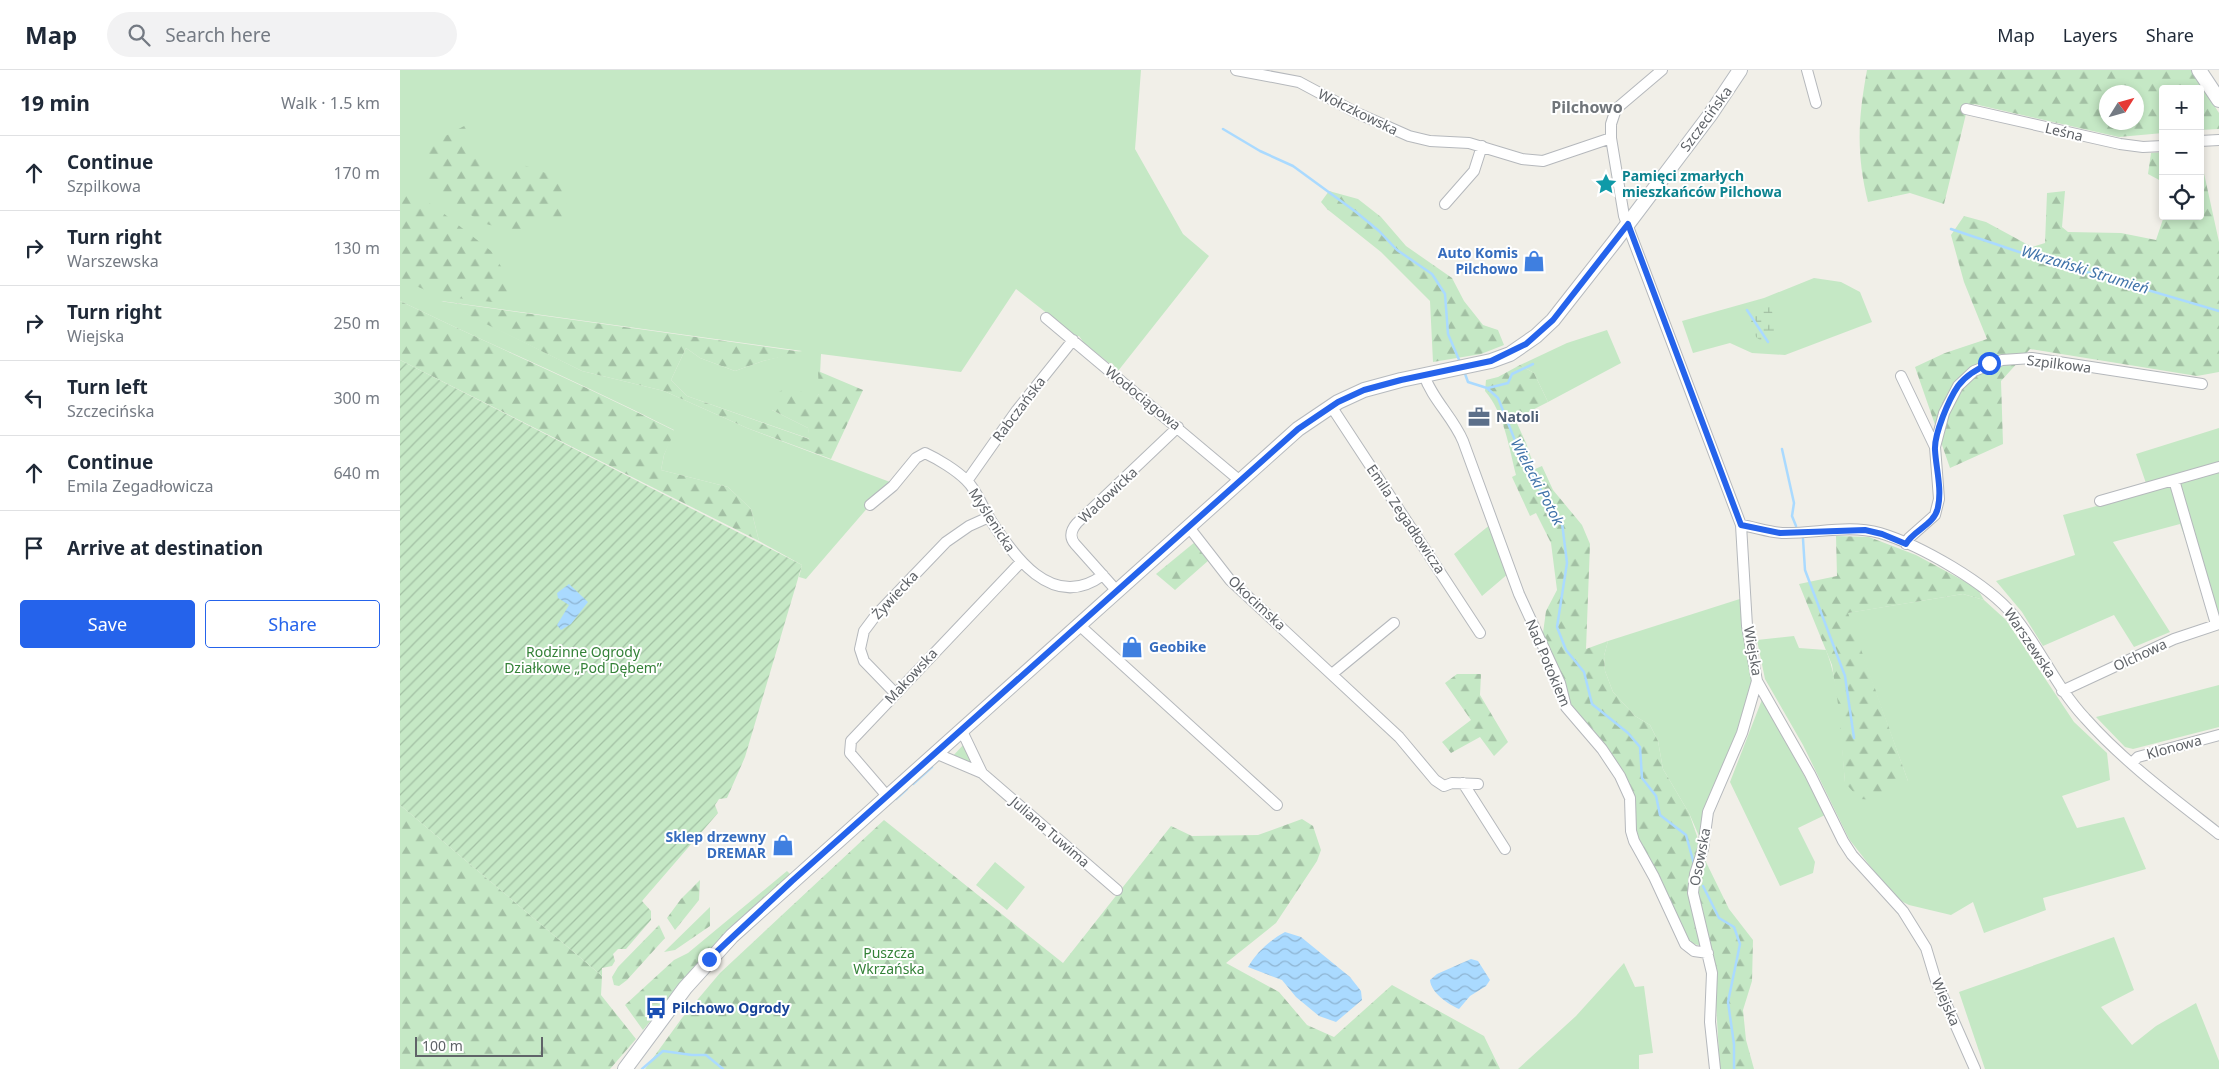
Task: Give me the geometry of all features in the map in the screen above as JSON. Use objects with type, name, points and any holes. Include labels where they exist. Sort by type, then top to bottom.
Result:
[{"type":"main road","name":"Szczecińska","points":[[1240,480],[1311,419],[1331,406],[1373,387],[1479,364],[1510,354],[1536,336],[1558,314],[1700,116],[1730,70]]},
{"type":"main road","name":"Szczecińska","points":[[1626,220],[1710,115],[1740,70]]},
{"type":"main road","points":[[2199,70],[2219,100]]},
{"type":"main road","points":[[625,1069],[685,988],[720,948],[1240,480]]},
{"type":"street","name":"Wołczkowska","points":[[1236,70],[1299,82],[1358,113],[1409,136],[1430,141],[1482,146],[1522,159],[1543,161],[1611,138]]},
{"type":"street","name":"Wiejska","points":[[1662,70],[1616,109],[1611,124],[1611,138],[1626,220],[1741,525],[1748,626],[1757,681],[1810,774],[1843,841],[1857,861],[1903,911],[1926,948],[1936,981],[1975,1069]]},
{"type":"street","points":[[1806,70],[1816,103]]},
{"type":"street","name":"Leśna","points":[[1966,109],[2120,144],[2143,148],[2159,146]]},
{"type":"street","points":[[2204,142],[2219,140]]},
{"type":"street","points":[[1444,204],[1474,171],[1482,146]]},
{"type":"street","name":"Wodociągowa","points":[[1046,318],[1178,426],[1240,480]]},
{"type":"street","name":"Rabczańska","points":[[967,481],[1017,410],[1073,340]]},
{"type":"street","name":"Szpilkowa","points":[[1906,544],[1909,538],[1926,526],[1938,509],[1935,447],[1944,413],[1958,386],[1974,371],[2002,360],[2032,358],[2202,384]]},
{"type":"street","name":"Nad Potokiem","points":[[1424,375],[1430,389],[1452,419],[1463,441],[1519,594],[1560,683],[1566,707],[1602,749],[1620,776],[1630,798],[1631,831],[1634,841],[1654,877],[1685,944],[1694,951],[1708,953]]},
{"type":"street","name":"Szpilkowa","points":[[1901,376],[1935,447]]},
{"type":"street","name":"Emila Zegadłowicza","points":[[1331,406],[1480,633]]},
{"type":"street","name":"Wadowicka","points":[[1116,590],[1072,541],[1074,528],[1178,426]]},
{"type":"street","name":"Myślenicka","points":[[870,504],[893,486],[922,453],[928,454],[967,481],[989,517],[1021,562],[1043,578],[1066,588],[1086,585],[1103,576]]},
{"type":"street","points":[[2100,501],[2219,467]]},
{"type":"street","points":[[2174,480],[2218,624]]},
{"type":"street","name":"Żywiecka","points":[[895,693],[864,662],[860,650],[864,631],[876,615],[946,542],[969,526],[989,517]]},
{"type":"street","name":"Warszewska","points":[[1741,525],[1780,533],[1865,530],[1882,534],[1906,544],[1974,579],[2005,606],[2062,691],[2096,730],[2132,763],[2219,834]]},
{"type":"street","name":"Okocimska","points":[[1188,526],[1230,580],[1401,738],[1435,780],[1444,786],[1452,783],[1478,784]]},
{"type":"street","name":"Makowska","points":[[887,796],[852,757],[849,748],[851,741],[1021,562]]},
{"type":"street","points":[[1332,674],[1394,623]]},
{"type":"street","points":[[1078,624],[1277,804]]},
{"type":"street","name":"Olchowa","points":[[2062,691],[2174,639],[2218,624]]},
{"type":"street","name":"Osowska","points":[[1715,1069],[1710,1022],[1712,973],[1693,893],[1695,874],[1703,848],[1708,812],[1742,733],[1757,681]]},
{"type":"street","name":"Juliana Tuwima","points":[[962,729],[982,773]]},
{"type":"street","name":"Klonowa","points":[[2132,763],[2138,757],[2219,735]]},
{"type":"street","name":"Juliana Tuwima","points":[[935,753],[982,773],[1117,890]]},
{"type":"street","points":[[1462,783],[1505,849]]},
{"type":"green space","points":[[400,70],[1141,70],[1135,149],[1183,234],[1209,256],[1118,371],[1112,363],[1109,363],[1084,343],[1079,336],[1076,336],[1016,289],[961,372],[821,354],[819,394],[815,399],[772,410],[808,428],[810,439],[687,396],[671,380],[686,348],[700,358],[735,371],[763,361],[802,351],[441,301],[582,371],[664,391],[747,428],[890,482],[882,495],[870,505],[806,579],[799,577],[802,565],[759,541],[751,509],[728,487],[661,470],[664,455],[674,430],[400,301]]},
{"type":"green space","points":[[1867,70],[2191,70],[2201,85],[2159,85],[2159,133],[2119,137],[1974,104],[1966,114],[1944,204],[1910,193],[1868,202],[1860,152],[1860,120]]},
{"type":"green space","points":[[2204,90],[2219,113],[2219,129],[2204,130]]},
{"type":"green space","points":[[466,125],[471,154],[495,174],[515,162],[563,179],[569,218],[541,218],[518,232],[486,224],[423,187],[430,144]]},
{"type":"green space","points":[[2159,152],[2159,180],[2148,174],[2151,153]]},
{"type":"green space","points":[[2204,173],[2219,242],[2219,372],[2197,376],[2030,349],[2001,381],[2003,444],[1950,468],[1915,367],[1945,353],[1987,339],[1964,282],[1951,235],[1964,216],[1986,222],[2032,247],[2045,243],[2047,193],[2065,191],[2062,227],[2068,232],[2121,233],[2156,240],[2163,220],[2204,220]]},
{"type":"green space","points":[[400,191],[433,205],[491,251],[513,285],[510,304],[439,296],[400,279]]},
{"type":"green space","points":[[1329,191],[1358,199],[1381,217],[1406,246],[1452,278],[1464,301],[1483,325],[1498,330],[1504,345],[1481,354],[1433,362],[1430,301],[1381,252],[1327,209],[1321,202]]},
{"type":"green space","points":[[1814,278],[1841,282],[1860,292],[1872,322],[1785,355],[1752,353],[1730,343],[1693,353],[1682,321],[1764,298]]},
{"type":"green space","points":[[400,301],[675,431],[664,455],[661,470],[728,487],[751,509],[759,541],[400,360]]},
{"type":"green space","points":[[439,301],[803,352],[763,361],[735,371],[700,358],[686,348],[671,380],[687,396],[809,439],[808,428],[772,410],[779,392],[789,386],[815,398],[819,394],[818,371],[863,390],[831,459],[747,428],[664,391],[582,371]]},
{"type":"green space","points":[[1770,306],[1775,323],[1774,336],[1772,340],[1761,341],[1756,337],[1750,323],[1758,309]]},
{"type":"green space","points":[[1607,330],[1621,363],[1548,402],[1534,373],[1520,365],[1567,343]]},
{"type":"green space","name":"Rodzinne Ogrody Działkowe „Pod Dębem”","points":[[400,360],[802,565],[745,757],[727,798],[719,799],[715,805],[718,813],[642,901],[651,911],[651,920],[626,949],[618,949],[613,954],[615,961],[612,966],[602,968],[602,976],[400,805]]},
{"type":"green space","points":[[1520,365],[1534,373],[1548,402],[1515,419],[1535,469],[1542,466],[1553,490],[1582,525],[1590,544],[1586,649],[1608,641],[1604,656],[1605,671],[1613,692],[1635,716],[1650,725],[1658,741],[1663,769],[1689,813],[1706,862],[1729,909],[1753,940],[1752,981],[1743,1010],[1746,1040],[1754,1069],[1720,1069],[1714,972],[1709,948],[1687,942],[1635,836],[1631,795],[1572,711],[1540,635],[1543,633],[1546,611],[1557,590],[1551,543],[1536,513],[1530,516],[1512,477],[1516,475],[1505,431],[1497,409],[1485,391],[1486,380],[1498,377]]},
{"type":"green space","points":[[2219,428],[2219,617],[2214,619],[2180,524],[2113,542],[2170,632],[2134,647],[2114,615],[2043,646],[2022,612],[1996,581],[2075,555],[2063,515],[2149,492],[2136,454]]},
{"type":"green space","points":[[1491,524],[1509,573],[1482,596],[1454,554]]},
{"type":"green space","points":[[1836,536],[1869,537],[1916,555],[1977,588],[1984,600],[1963,594],[1848,613],[1908,781],[1877,800],[1860,799],[1845,783],[1838,704],[1832,665],[1799,584],[1837,576]]},
{"type":"green space","points":[[1195,542],[1209,560],[1175,590],[1156,574]]},
{"type":"green space","points":[[1963,594],[1984,600],[2006,620],[2074,722],[2107,753],[2110,780],[2062,796],[2077,828],[2124,817],[2146,869],[2043,898],[2046,910],[1984,933],[1973,902],[1951,915],[1909,905],[1895,898],[1849,839],[1803,745],[1765,679],[1757,640],[1794,636],[1799,648],[1826,650],[1838,698],[1845,782],[1908,781],[1847,613]]},
{"type":"green space","points":[[1746,597],[1757,681],[1704,838],[1699,836],[1689,813],[1663,769],[1658,741],[1650,725],[1635,716],[1613,692],[1605,671],[1604,656],[1608,641]]},
{"type":"green space","points":[[1457,674],[1481,674],[1480,695],[1508,742],[1494,756],[1480,737],[1451,753],[1442,742],[1471,720],[1445,683]]},
{"type":"green space","points":[[2219,685],[2219,727],[2133,749],[2125,747],[2096,717]]},
{"type":"green space","points":[[1763,697],[1825,815],[1798,828],[1815,862],[1813,873],[1780,886],[1730,782]]},
{"type":"green space","points":[[965,743],[975,765],[951,758]]},
{"type":"green space","points":[[400,805],[602,976],[601,995],[636,1039],[610,1069],[400,1069]]},
{"type":"green space","name":"Puszcza Wkrzańska","points":[[1302,819],[1313,826],[1321,850],[1317,861],[1276,923],[1226,963],[1279,992],[1307,1025],[1334,1037],[1392,985],[1484,1036],[1500,1069],[645,1069],[682,1018],[720,973],[884,820],[1063,963],[1171,826],[1192,836],[1258,835]]},
{"type":"green space","points":[[995,862],[1025,887],[1007,910],[976,885]]},
{"type":"green space","points":[[787,871],[791,875],[695,967],[643,1030],[625,1005],[674,960],[688,953]]},
{"type":"green space","points":[[700,880],[699,900],[675,930],[667,918],[681,899]]},
{"type":"green space","points":[[710,907],[710,926],[675,950],[664,952]]},
{"type":"green space","points":[[659,925],[665,938],[627,980],[619,986],[614,985],[612,977],[618,967]]},
{"type":"green space","points":[[2114,937],[2134,990],[2101,1007],[2132,1045],[2156,1026],[2196,1003],[2219,1061],[2219,1069],[1985,1069],[1959,992]]},
{"type":"green space","points":[[1624,963],[1635,987],[1644,986],[1653,1053],[1639,1055],[1639,1069],[1518,1069],[1576,1016]]},
{"type":"water","points":[[569,584],[588,602],[571,624],[561,630],[557,625],[569,605],[558,598],[557,593]]},
{"type":"water","points":[[1285,932],[1301,937],[1350,977],[1361,991],[1362,1000],[1336,1022],[1319,1016],[1296,997],[1282,980],[1248,967],[1264,947]]},
{"type":"water","points":[[1471,959],[1478,961],[1490,980],[1486,986],[1470,996],[1459,1009],[1437,994],[1430,980],[1437,974]]},
{"type":"waterway","name":"Wielecki Potok","points":[[1223,129],[1260,151],[1293,166],[1356,212],[1379,231],[1397,250],[1432,274],[1445,294],[1448,334],[1460,362]]},
{"type":"waterway","name":"Wkrzański Strumień","points":[[1951,229],[2019,252],[2219,311]]},
{"type":"waterway","points":[[1747,310],[1768,342]]},
{"type":"waterway","name":"Wkrzański Strumień","points":[[1488,388],[1508,383],[1512,374],[1533,364]]},
{"type":"waterway","name":"Wielecki Potok","points":[[1464,371],[1468,382],[1487,388],[1498,398],[1520,453],[1553,512],[1562,523],[1567,563],[1557,627],[1566,650],[1584,672],[1592,704],[1628,733],[1640,747],[1642,778],[1656,796],[1660,815],[1686,835],[1694,864]]},
{"type":"waterway","points":[[1782,449],[1794,503],[1792,516],[1796,526]]},
{"type":"waterway","points":[[1803,539],[1805,570],[1845,676],[1854,738]]},
{"type":"waterway","points":[[913,784],[932,767]]},
{"type":"waterway","points":[[896,799],[907,789]]},
{"type":"waterway","name":"Wielecki Potok","points":[[1703,886],[1719,918],[1734,927],[1740,944],[1728,1002],[1734,1044],[1734,1069]]},
{"type":"waterway","points":[[642,1069],[663,1051],[706,1055],[723,1069]]},
{"type":"place","name":"Pamięci zmarłych mieszkańców Pilchowa","points":[[1606,184]]},
{"type":"place","name":"Auto Komis Pilchowo","points":[[1534,261]]},
{"type":"place","name":"Natoli","points":[[1479,417]]},
{"type":"place","name":"Geobike","points":[[1132,647]]},
{"type":"place","name":"Sklep drzewny DREMAR","points":[[783,845]]},
{"type":"place","name":"Pilchowo Ogrody","points":[[656,1008]]},
{"type":"district","name":"Pilchowo","points":[[1587,107]]},
{"type":"route","points":[[709,959],[792,881],[1284,440],[1321,412],[1364,390],[1383,384],[1491,361],[1510,354],[1526,344],[1553,320],[1628,224],[1741,525],[1780,533],[1850,528],[1882,534],[1906,544],[1909,538],[1926,526],[1938,509],[1939,498],[1935,447],[1944,413],[1958,386],[1974,371],[1989,363]]}]
